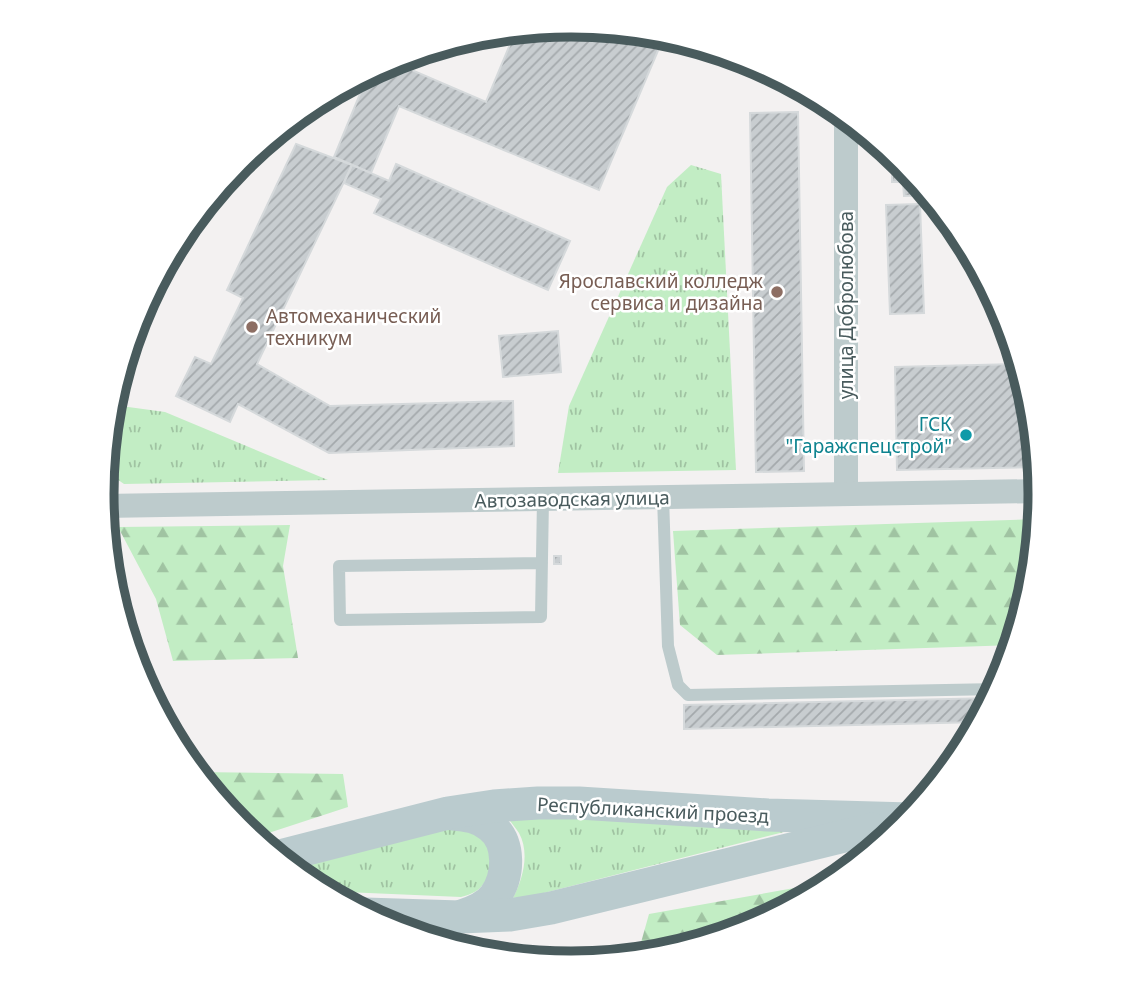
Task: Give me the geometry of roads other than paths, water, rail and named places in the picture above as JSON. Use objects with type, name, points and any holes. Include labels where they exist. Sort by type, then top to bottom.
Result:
[{"type":"main road","name":"Республиканский проезд","points":[[289,855],[448,813],[538,803],[894,819]]},
{"type":"main road","points":[[448,813],[473,816],[491,826],[503,844],[507,861],[504,879],[494,898],[478,911],[460,916]]},
{"type":"main road","name":"Республиканский проезд","points":[[390,915],[510,915],[551,908],[887,826]]},
{"type":"street","name":"улица Добролюбова","points":[[846,494],[847,129]]},
{"type":"street","name":"Автозаводская улица","points":[[114,506],[1029,491]]},
{"type":"lane","points":[[663,497],[668,646],[678,685],[688,695],[985,689]]},
{"type":"lane","points":[[542,563],[339,566],[340,620],[541,617],[542,563],[543,499]]},
{"type":"place","name":"Ярославский колледж сервиса и дизайна","points":[[777,292]]},
{"type":"place","name":"Автомеханический техникум","points":[[252,327]]},
{"type":"place","name":"ГСК \"Гаражспецстрой\"","points":[[966,435]]}]
